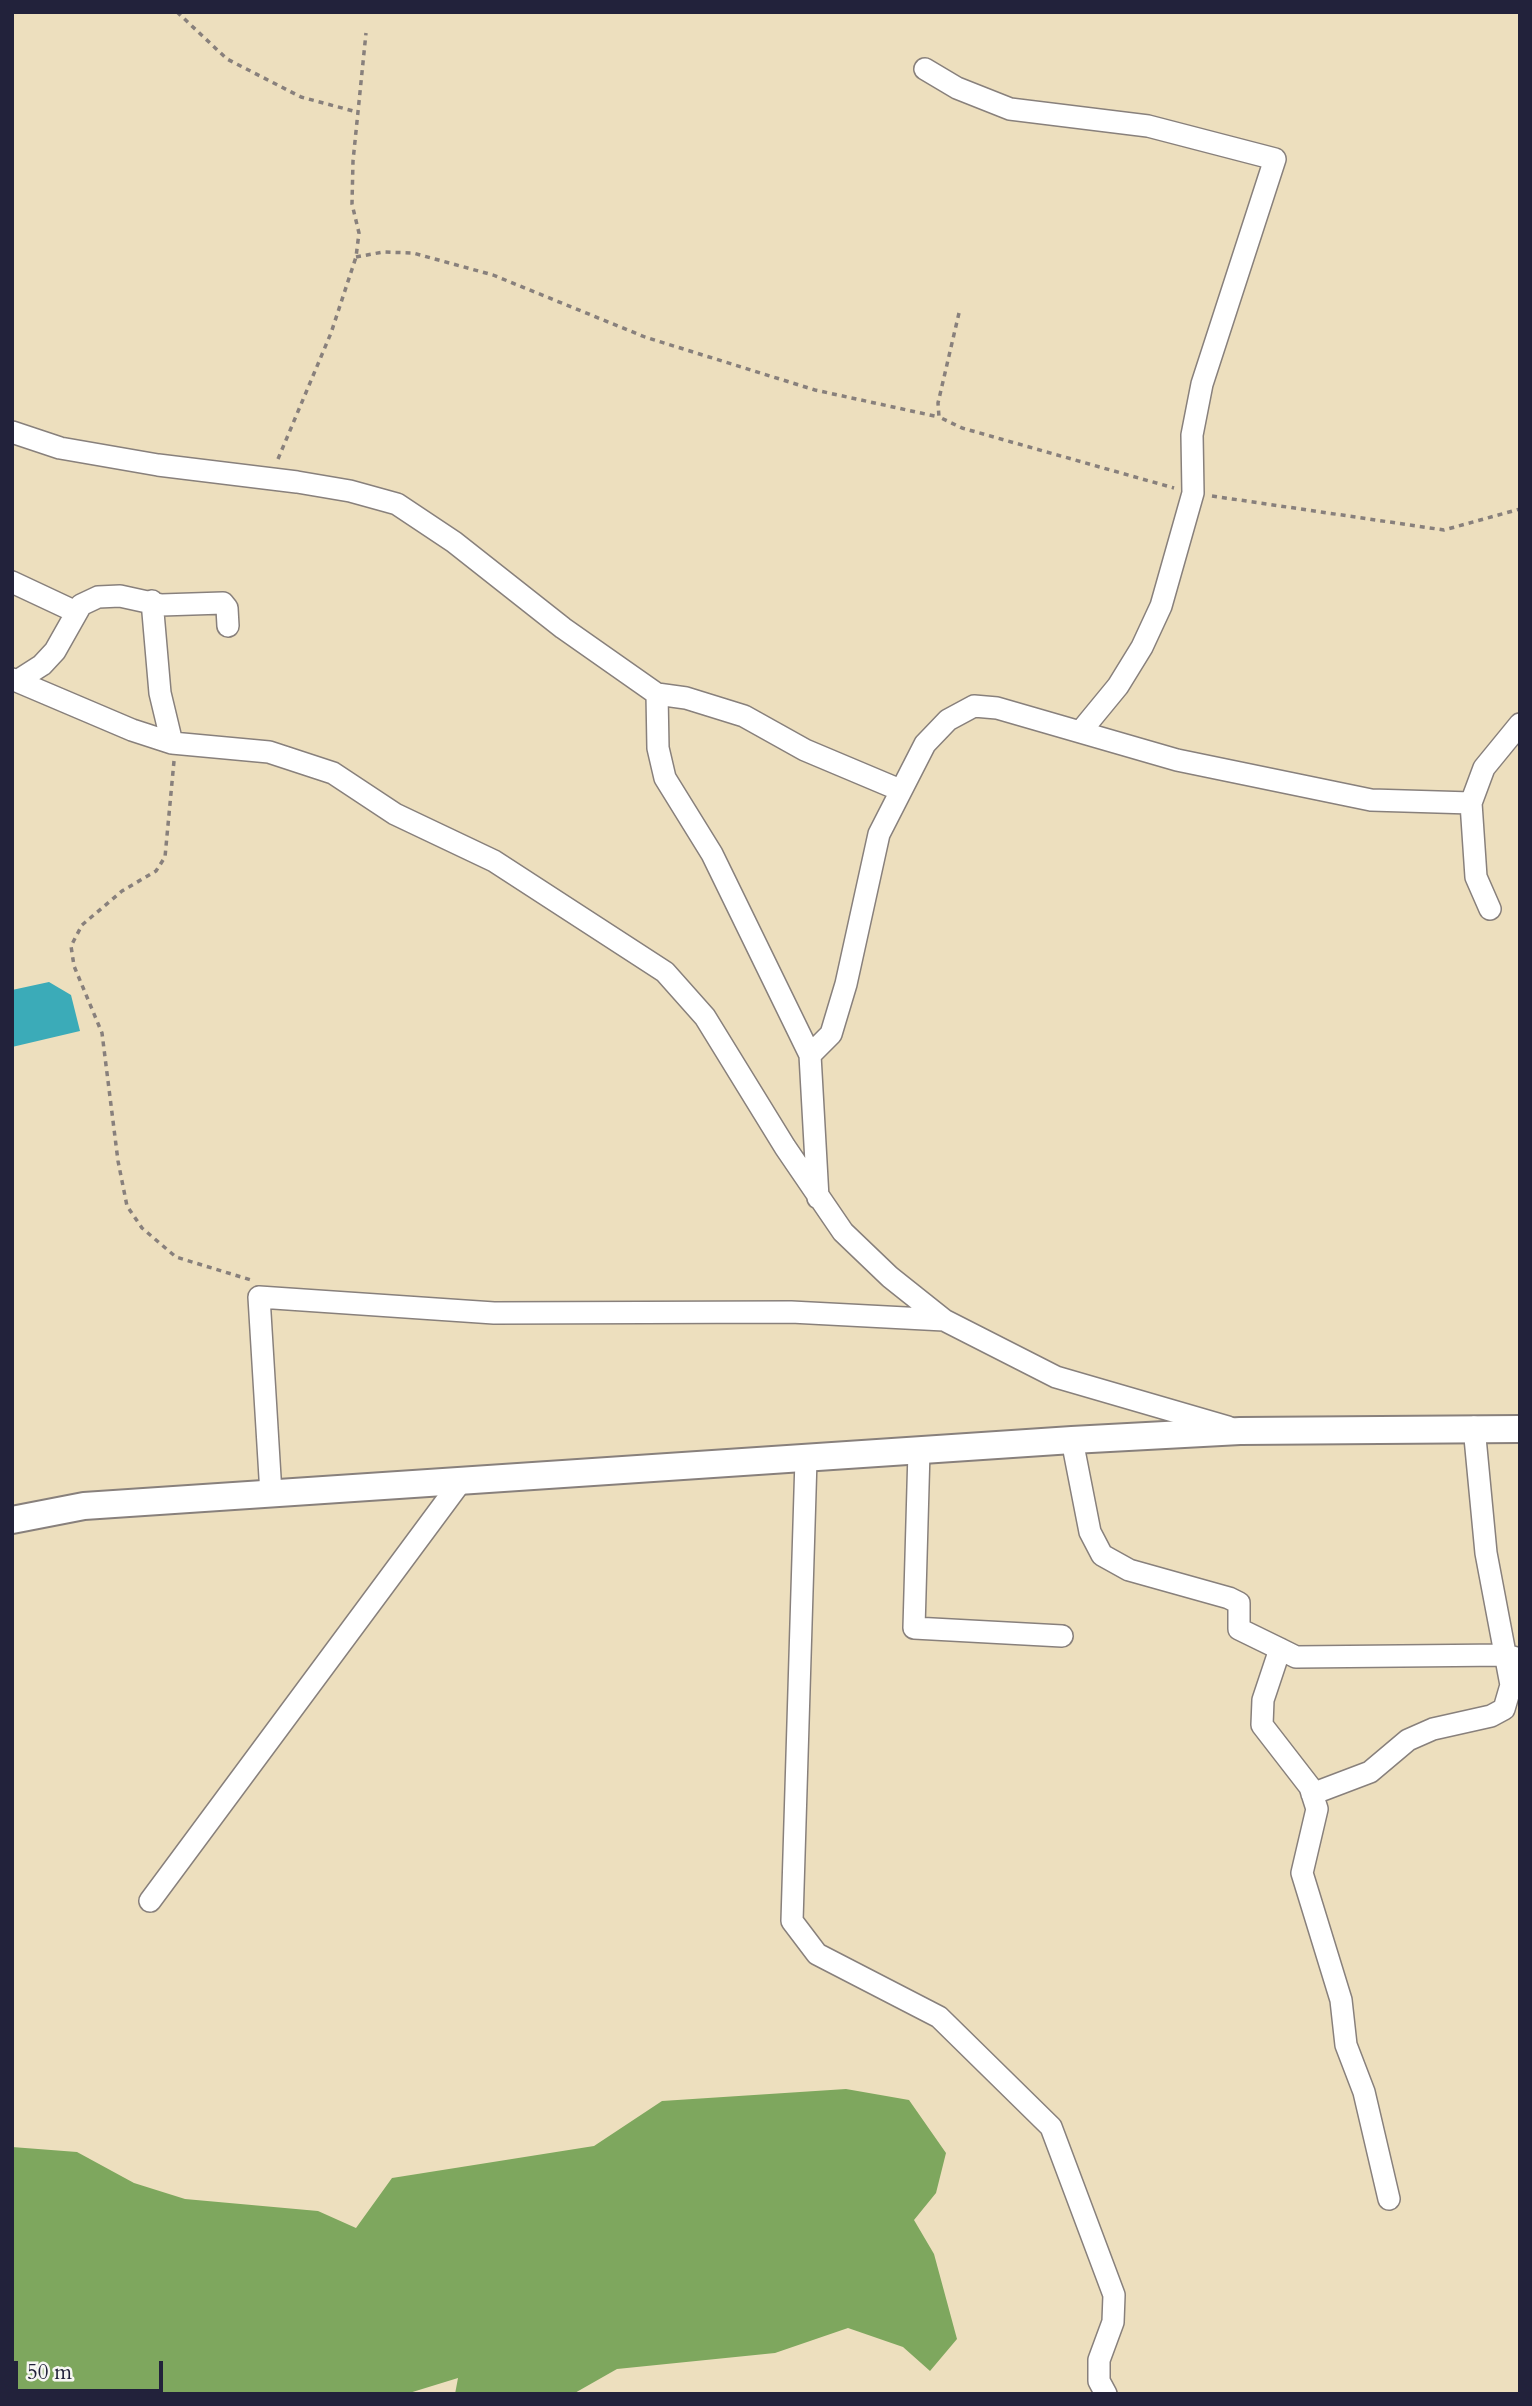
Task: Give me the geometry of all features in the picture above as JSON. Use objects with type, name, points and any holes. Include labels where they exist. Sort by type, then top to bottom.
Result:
[{"type":"main road","points":[[12,1520],[84,1506],[1072,1440],[1240,1431],[1474,1427],[1520,1429]]},
{"type":"street","points":[[925,69],[957,88],[1010,108],[1148,126],[1275,159],[1202,384],[1192,435],[1193,493],[1161,606],[1142,647],[1118,686],[1081,731]]},
{"type":"street","points":[[12,432],[60,448],[351,491],[397,504],[454,542],[563,628],[657,694],[686,698],[744,716],[805,750],[900,790]]},
{"type":"street","points":[[12,582],[76,612]]},
{"type":"street","points":[[15,680],[42,665],[55,651],[81,605],[98,597],[120,596],[152,601],[161,606],[223,603],[227,608],[228,626]]},
{"type":"street","points":[[152,601],[160,693],[172,743]]},
{"type":"street","points":[[15,680],[132,730],[172,743],[269,752],[333,773],[395,814],[494,861],[665,972],[705,1017],[818,1198],[843,1232],[890,1277],[944,1320],[1056,1377],[1240,1431]]},
{"type":"street","points":[[657,694],[659,748],[665,778],[712,854],[810,1055],[818,1198]]},
{"type":"street","points":[[810,1055],[831,1034],[846,984],[879,834],[925,744],[948,720],[974,706],[997,708],[1177,760],[1371,800],[1471,803]]},
{"type":"street","points":[[1490,909],[1476,877],[1471,803],[1484,768],[1520,724]]},
{"type":"street","points":[[271,1494],[259,1297],[494,1313],[791,1312],[944,1320]]},
{"type":"street","points":[[1312,1794],[1370,1772],[1408,1740],[1433,1729],[1491,1716],[1504,1709],[1511,1685],[1513,1657],[1486,1553],[1474,1427]]},
{"type":"street","points":[[1072,1440],[1090,1532],[1102,1555],[1129,1570],[1229,1598],[1238,1603],[1239,1629],[1296,1657],[1513,1657]]},
{"type":"street","points":[[919,1451],[914,1629],[1062,1636]]},
{"type":"street","points":[[806,1459],[792,1921],[817,1954],[939,2017],[1051,2127],[1114,2295],[1113,2322],[1099,2360],[1099,2381],[1106,2394]]},
{"type":"street","points":[[150,1901],[462,1480]]},
{"type":"street","points":[[1280,1649],[1263,1700],[1262,1725],[1310,1787],[1317,1809],[1302,1873],[1341,2000],[1346,2045],[1364,2092],[1389,2199]]},
{"type":"path","points":[[177,12],[227,59],[301,97],[357,112]]},
{"type":"path","points":[[270,479],[331,333],[356,257],[359,233],[352,204],[357,112],[366,33]]},
{"type":"path","points":[[356,257],[383,252],[413,253],[480,271],[658,341],[814,390],[939,417]]},
{"type":"path","points":[[172,743],[174,764],[165,857],[156,871],[122,891],[82,925],[71,946],[74,966],[102,1033],[118,1161],[127,1206],[142,1228],[176,1257],[254,1281],[259,1297]]},
{"type":"green space","points":[[846,2089],[909,2100],[946,2153],[936,2193],[914,2220],[934,2254],[957,2339],[930,2371],[903,2347],[848,2328],[775,2353],[617,2369],[573,2394],[455,2394],[458,2378],[406,2394],[12,2394],[12,2147],[77,2152],[134,2183],[185,2199],[318,2211],[356,2228],[392,2178],[594,2146],[662,2101]]},
{"type":"water","points":[[49,982],[71,995],[80,1031],[12,1047],[12,990]]}]
